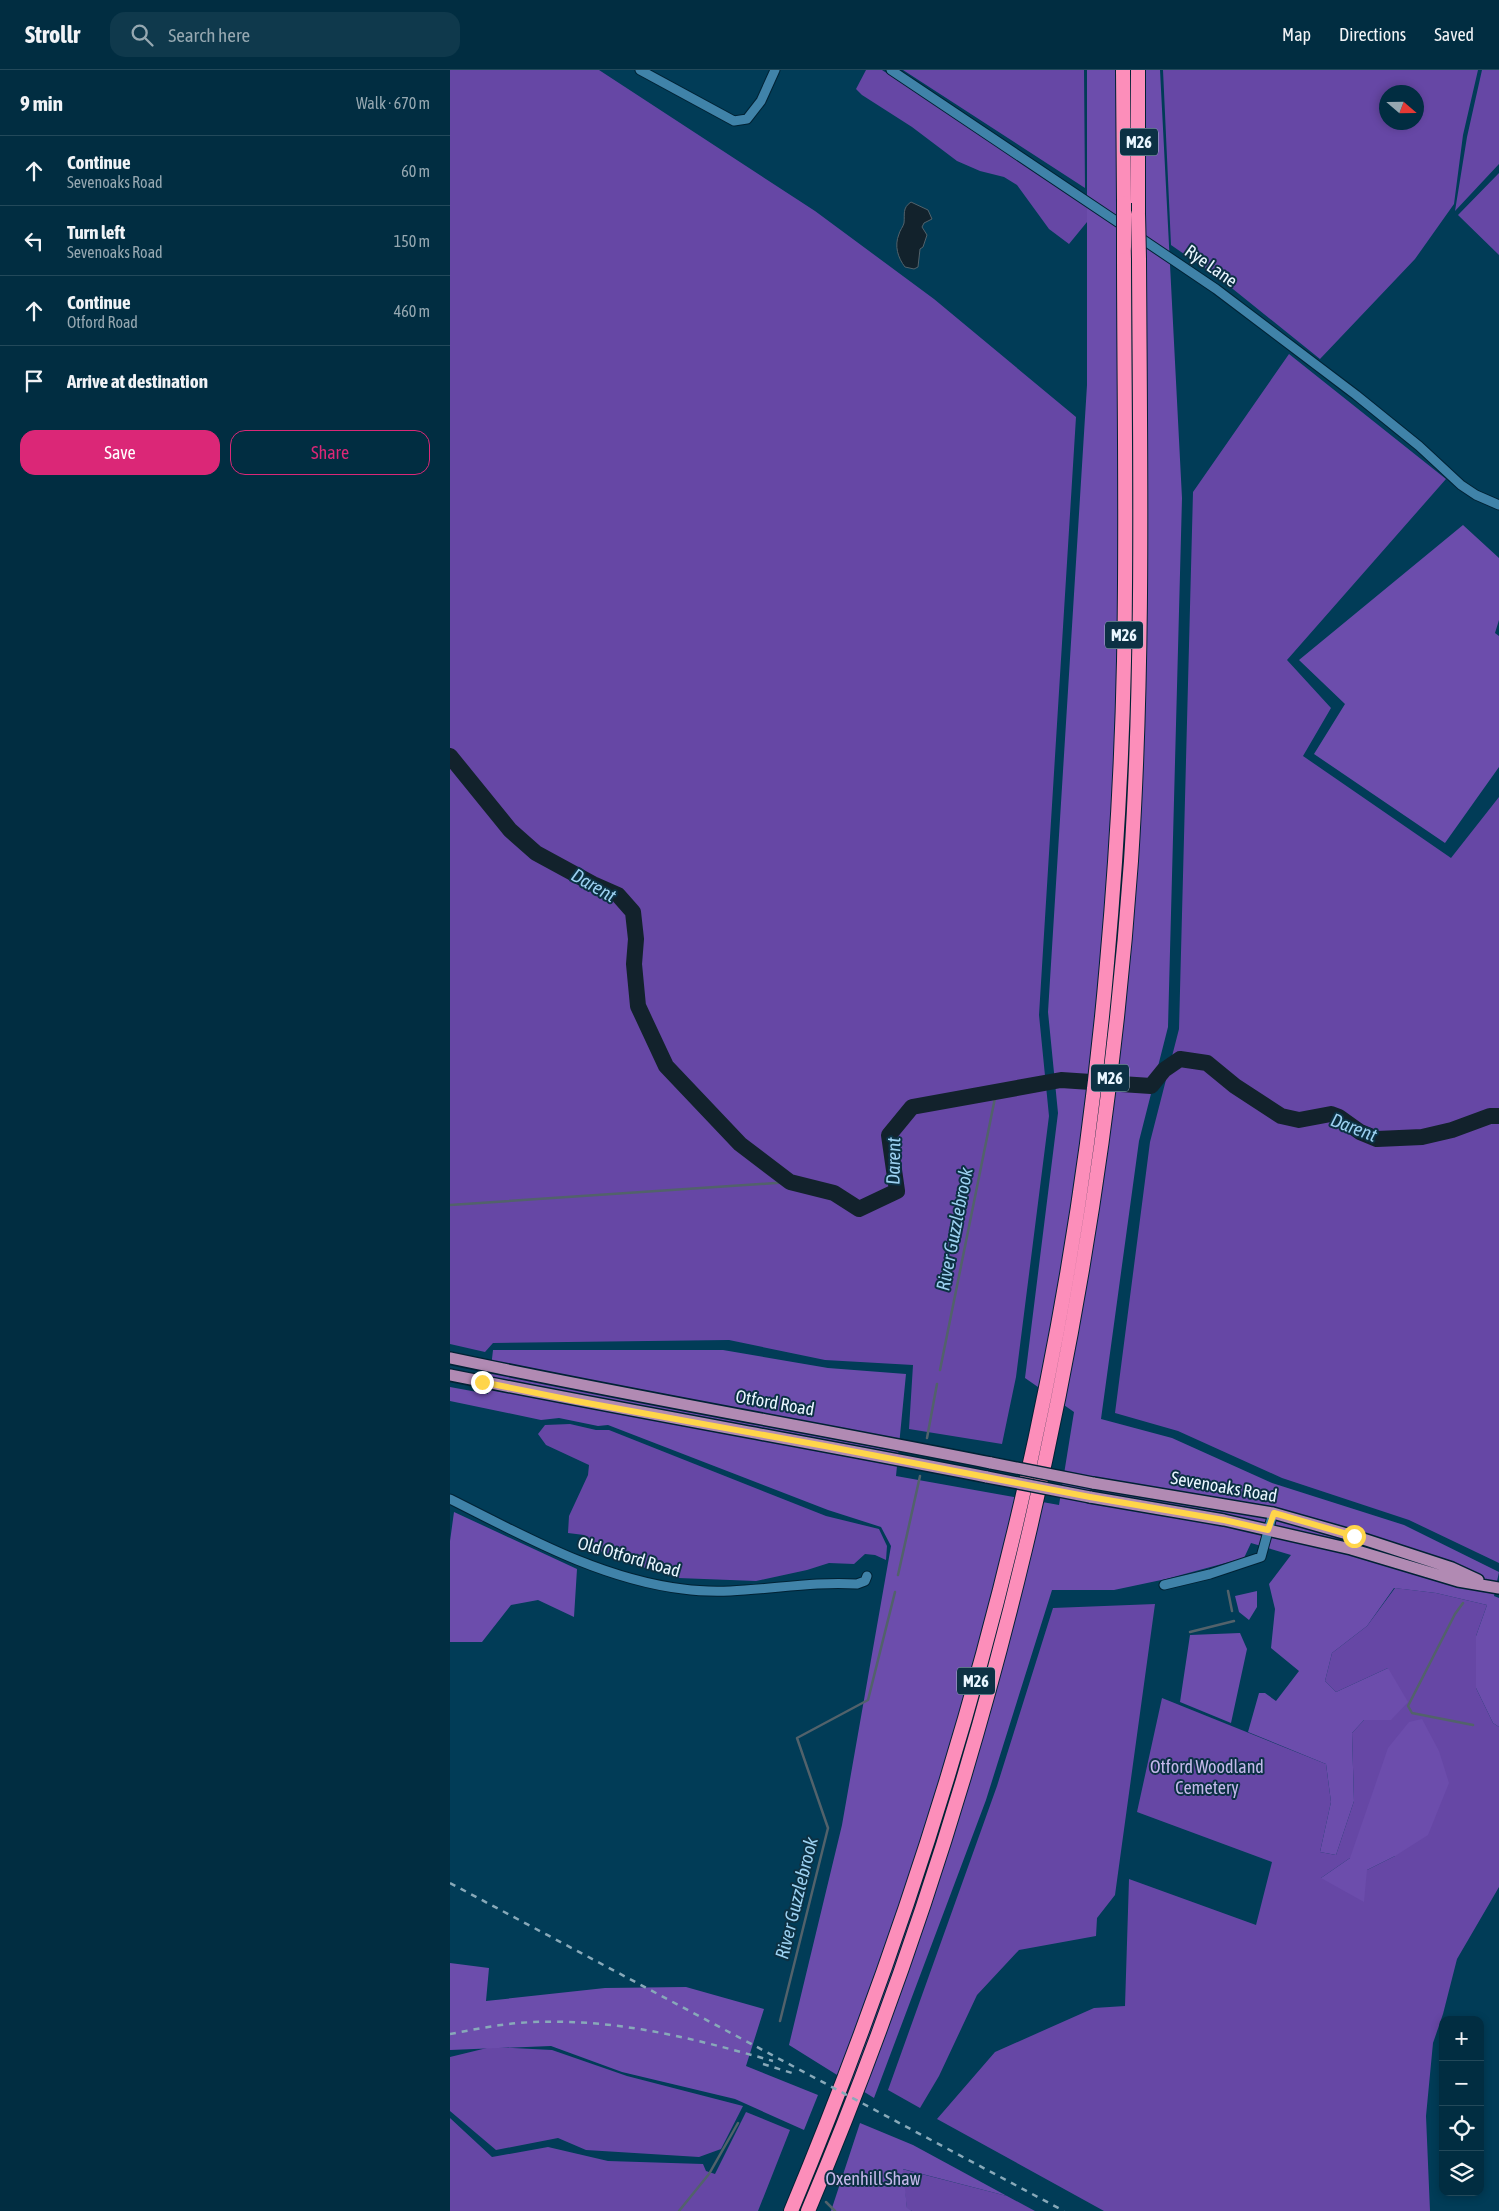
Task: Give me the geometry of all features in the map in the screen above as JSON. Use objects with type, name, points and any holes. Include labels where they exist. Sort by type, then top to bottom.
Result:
[{"type":"highway","name":"M26","points":[[791,2211],[842,2086],[895,1942],[952,1768],[1007,1560],[1039,1419],[1068,1264],[1088,1130],[1101,1023],[1116,846],[1124,672],[1123,70]]},
{"type":"highway","name":"M26","points":[[808,2211],[875,2044],[913,1936],[960,1792],[994,1673],[1025,1552],[1057,1405],[1078,1294],[1103,1132],[1116,1024],[1130,862],[1138,705],[1140,555],[1138,70]]},
{"type":"main road","name":"Otford Road","points":[[450,1358],[579,1385],[828,1430],[1093,1483]]},
{"type":"main road","name":"Otford Road","points":[[450,1376],[1090,1497]]},
{"type":"main road","name":"Sevenoaks Road","points":[[1093,1483],[1274,1513],[1354,1536],[1452,1568],[1493,1587]]},
{"type":"main road","name":"Sevenoaks Road","points":[[1090,1497],[1224,1520],[1351,1549],[1458,1581],[1493,1587]]},
{"type":"street","points":[[640,70],[734,121],[747,118],[761,102],[775,70]]},
{"type":"street","name":"Rye Lane","points":[[891,70],[1216,289],[1420,446],[1461,486],[1499,505]]},
{"type":"street","name":"Old Otford Road","points":[[450,1499],[530,1540],[568,1557],[644,1581],[683,1590],[766,1590],[805,1583],[862,1583],[867,1579],[867,1576]]},
{"type":"street","points":[[1164,1585],[1210,1574],[1261,1557],[1274,1513]]},
{"type":"green space","points":[[450,70],[599,70],[815,211],[934,299],[1076,417],[1039,1015],[1049,1116],[1016,1377],[1002,1444],[909,1429],[913,1365],[825,1360],[729,1340],[493,1343],[485,1352],[450,1344]]},
{"type":"green space","points":[[866,70],[882,70],[1096,211],[1069,244],[1049,229],[1017,185],[1004,177],[980,171],[957,161],[912,127],[862,95],[856,89]]},
{"type":"green space","points":[[903,70],[1084,70],[1085,188]]},
{"type":"green space","points":[[1087,70],[1160,70],[1182,498],[1168,1027],[1139,1141],[1101,1419],[1172,1438],[1272,1483],[1404,1525],[1499,1572],[1494,1596],[1499,1598],[1499,1727],[1493,1723],[1476,1688],[1476,1636],[1487,1605],[1436,1593],[1394,1588],[1367,1626],[1332,1653],[1325,1681],[1336,1692],[1388,1668],[1408,1702],[1391,1720],[1364,1720],[1352,1733],[1354,1801],[1336,1855],[1320,1852],[1331,1802],[1326,1764],[1248,1732],[1259,1693],[1265,1693],[1276,1701],[1299,1671],[1271,1648],[1275,1609],[1269,1584],[1291,1555],[1251,1543],[1244,1558],[1166,1579],[1114,1590],[1052,1590],[986,1800],[874,2098],[789,2045],[842,1825],[891,1546],[881,1527],[828,1510],[608,1425],[598,1426],[559,1418],[541,1420],[450,1401],[450,1387],[488,1394],[493,1350],[723,1350],[828,1368],[906,1374],[896,1476],[1059,1505],[1074,1412],[1025,1378],[1058,1113],[1048,1012],[1087,385]]},
{"type":"green space","points":[[1163,70],[1478,70],[1463,135],[1454,204],[1415,259],[1320,359],[1223,281],[1171,245]]},
{"type":"green space","points":[[1482,70],[1499,70],[1499,164],[1455,211],[1467,137]]},
{"type":"green space","points":[[1499,173],[1499,255],[1458,215]]},
{"type":"green space","points":[[1289,354],[1446,479],[1287,660],[1331,708],[1303,756],[1451,858],[1499,797],[1499,1563],[1409,1520],[1282,1478],[1178,1431],[1115,1413],[1150,1142],[1179,1029],[1193,492]]},
{"type":"green space","points":[[1463,525],[1499,558],[1499,620],[1495,633],[1499,636],[1499,767],[1445,843],[1314,754],[1345,704],[1299,660]]},
{"type":"green space","points":[[570,1424],[596,1430],[609,1430],[826,1516],[879,1529],[887,1546],[886,1560],[875,1555],[865,1554],[854,1564],[829,1563],[807,1570],[756,1581],[678,1578],[639,1566],[618,1554],[605,1555],[584,1535],[568,1533],[569,1516],[588,1475],[589,1465],[546,1445],[538,1434],[545,1425]]},
{"type":"green space","points":[[454,1512],[577,1569],[574,1617],[538,1600],[511,1605],[482,1642],[450,1642],[450,1541]]},
{"type":"green space","name":"Otford Woodland Cemetery","points":[[1395,1588],[1436,1593],[1487,1605],[1476,1636],[1476,1688],[1493,1723],[1499,1727],[1499,1887],[1457,1959],[1443,2014],[1439,2016],[1439,2026],[1433,2043],[1426,2116],[1430,2211],[1104,2211],[937,2119],[995,2052],[1094,2008],[1125,2006],[1129,1879],[1256,1925],[1272,1862],[1137,1812],[1162,1698],[1326,1764],[1331,1802],[1320,1852],[1336,1855],[1354,1801],[1352,1733],[1364,1720],[1391,1720],[1388,1668],[1336,1692],[1325,1681],[1332,1653],[1367,1626]],"holes":[[[1395,1856],[1367,1870],[1321,1878],[1350,1858]]]},
{"type":"green space","points":[[1257,1591],[1257,1607],[1249,1620],[1239,1612],[1235,1596]]},
{"type":"green space","points":[[1155,1604],[1115,1895],[1097,1918],[1096,1936],[1019,1950],[977,1995],[939,2076],[920,2108],[888,2090],[997,1786],[1053,1608]]},
{"type":"green space","points":[[1240,1633],[1247,1649],[1231,1723],[1180,1702],[1190,1635]]},
{"type":"green space","points":[[1422,1719],[1439,1751],[1449,1783],[1428,1835],[1395,1856],[1367,1870],[1364,1902],[1321,1878],[1350,1858],[1388,1748],[1409,1722]]},
{"type":"green space","points":[[450,1963],[489,1968],[486,2001],[605,1988],[686,1987],[764,2009],[746,2066],[818,2095],[804,2130],[735,2099],[622,2072],[551,2046],[450,2050]]},
{"type":"green space","points":[[491,2047],[552,2050],[627,2076],[743,2106],[721,2149],[699,2157],[586,2150],[558,2138],[496,2150],[450,2111],[450,2057]]},
{"type":"green space","points":[[746,2112],[790,2130],[758,2211],[450,2211],[450,2118],[492,2157],[548,2147],[608,2161],[703,2164],[706,2171],[715,2174]]},
{"type":"green space","name":"Oxenhill Shaw","points":[[860,2123],[913,2145],[1007,2196],[903,2169],[907,2208],[912,2211],[831,2211]]},
{"type":"green space","points":[[902,2169],[1007,2196],[1035,2211],[912,2211],[907,2209]]},
{"type":"water","points":[[911,202],[928,210],[932,219],[924,223],[922,227],[927,235],[923,247],[920,249],[918,267],[914,269],[905,267],[900,260],[897,247],[899,233],[904,223],[905,209]]},
{"type":"waterway","name":"Darent","points":[[450,756],[510,830],[536,853],[593,884],[618,895],[633,912],[636,939],[634,964],[638,1006],[666,1066],[740,1144],[790,1182],[834,1193],[859,1209],[897,1191],[889,1135],[912,1107],[1061,1080],[1151,1086],[1164,1070],[1180,1059],[1207,1063],[1235,1086],[1281,1116],[1299,1120],[1331,1114],[1339,1117],[1360,1132],[1377,1139],[1422,1137],[1452,1130],[1490,1116],[1499,1116]]},
{"type":"waterway","name":"River Guzzlebrook","points":[[940,1370],[996,1093]]},
{"type":"waterway","points":[[450,1205],[790,1182]]},
{"type":"waterway","name":"River Guzzlebrook","points":[[927,1438],[937,1384]]},
{"type":"waterway","name":"River Guzzlebrook","points":[[898,1575],[920,1476]]},
{"type":"waterway","points":[[1228,1591],[1232,1611]]},
{"type":"waterway","name":"River Guzzlebrook","points":[[780,2021],[828,1828],[797,1738],[868,1700],[895,1592]]},
{"type":"waterway","points":[[1463,1603],[1455,1614],[1408,1706],[1412,1713],[1473,1725]]},
{"type":"waterway","points":[[1190,1632],[1234,1621]]},
{"type":"waterway","name":"River Guzzlebrook","points":[[679,2211],[709,2174],[738,2123]]},
{"type":"waterway","points":[[826,2202],[835,2211]]},
{"type":"railway","points":[[450,1883],[1064,2211]]},
{"type":"railway","points":[[450,2034],[518,2023],[584,2023],[647,2030],[773,2061]]},
{"type":"railway","points":[[763,2064],[792,2073]]},
{"type":"route","points":[[482,1382],[1090,1497],[1224,1520],[1268,1530],[1274,1513],[1354,1536]]}]
